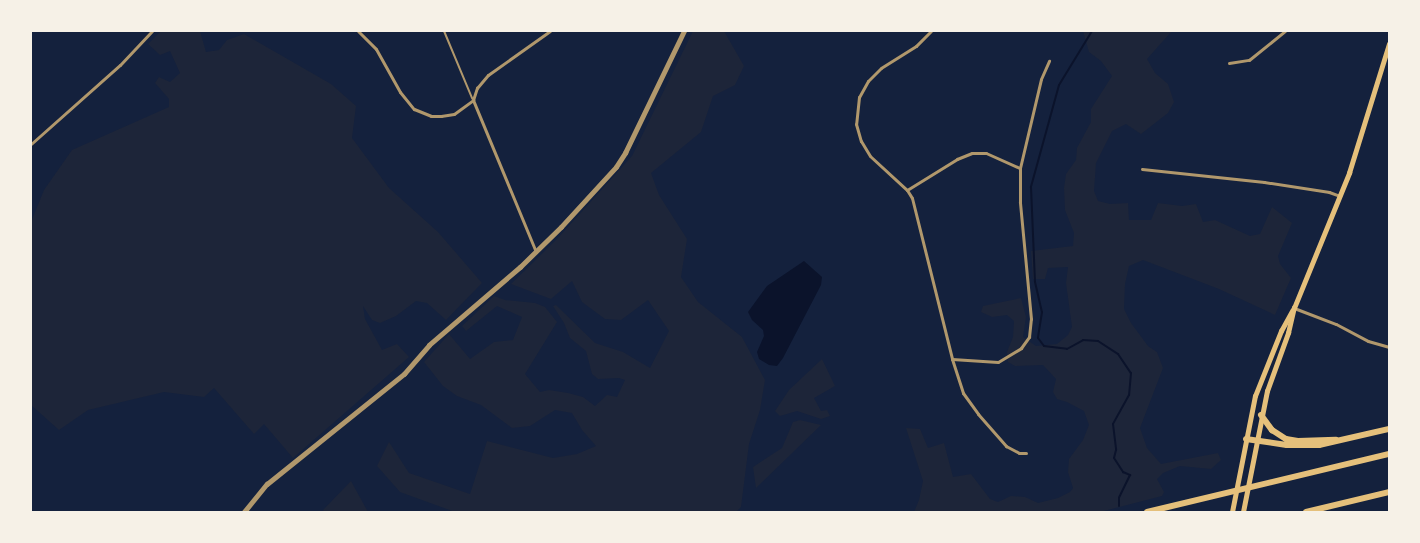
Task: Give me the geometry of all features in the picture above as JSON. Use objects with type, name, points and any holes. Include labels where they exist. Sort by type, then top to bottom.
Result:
[{"type":"highway","points":[[1261,415],[1274,432],[1286,439],[1298,441],[1343,440]]},
{"type":"highway","points":[[1246,439],[1309,446],[1328,444],[1389,429]]},
{"type":"highway","points":[[1146,512],[1389,454]]},
{"type":"highway","points":[[1306,512],[1389,492]]},
{"type":"main road","points":[[1232,512],[1259,385],[1283,327],[1294,308],[1340,197],[1389,44]]},
{"type":"main road","points":[[1243,512],[1267,391],[1290,327],[1294,308]]},
{"type":"street","points":[[31,144],[120,65],[152,31]]},
{"type":"street","points":[[358,31],[376,49],[400,92],[414,109],[431,116],[454,114],[473,100],[477,88],[488,75],[550,31]]},
{"type":"street","points":[[244,512],[267,484],[404,374],[429,346],[536,253],[620,161],[684,31]]},
{"type":"street","points":[[931,31],[916,46],[874,74],[862,89],[856,106],[856,124],[864,148],[877,164],[907,190],[916,213],[952,359],[963,393],[978,414],[1006,446],[1019,453],[1026,454]]},
{"type":"street","points":[[1229,63],[1250,60],[1285,31]]},
{"type":"street","points":[[952,359],[998,362],[1022,348],[1029,337],[1031,319],[1020,202],[1020,168],[1041,79],[1049,61]]},
{"type":"street","points":[[473,100],[536,253]]},
{"type":"street","points":[[907,190],[957,159],[972,153],[986,153],[1020,168]]},
{"type":"street","points":[[1142,169],[1264,182],[1328,192],[1340,197]]},
{"type":"street","points":[[1294,308],[1336,324],[1368,341],[1389,347]]},
{"type":"lane","points":[[444,31],[473,100]]},
{"type":"shaded area","points":[[161,31],[200,31],[206,52],[219,50],[227,40],[244,34],[331,84],[356,106],[352,138],[389,188],[438,232],[482,283],[446,320],[427,303],[416,301],[396,316],[380,323],[372,320],[363,306],[365,319],[382,350],[397,344],[409,357],[293,458],[264,424],[254,434],[214,388],[204,397],[164,392],[88,410],[59,430],[31,405],[31,222],[44,190],[72,150],[169,107],[169,99],[155,83],[159,77],[170,82],[180,73],[170,51],[160,55],[148,44]]},
{"type":"shaded area","points":[[693,31],[724,31],[744,66],[735,85],[713,96],[701,132],[651,173],[659,195],[687,239],[681,277],[698,302],[742,337],[765,380],[760,410],[749,444],[741,507],[736,512],[455,512],[400,492],[377,466],[389,442],[409,473],[470,494],[487,441],[553,458],[577,454],[596,446],[582,430],[572,413],[555,410],[530,426],[512,428],[481,405],[457,396],[443,386],[424,362],[449,334],[470,359],[494,342],[513,340],[522,317],[497,306],[466,331],[462,326],[494,296],[505,300],[535,303],[545,307],[557,322],[525,374],[540,392],[549,390],[568,393],[583,397],[595,406],[607,395],[617,397],[625,380],[619,378],[598,379],[592,374],[586,351],[570,338],[564,323],[553,306],[556,305],[595,343],[623,352],[650,368],[669,331],[648,300],[621,320],[605,319],[582,302],[572,281],[551,299],[511,284],[557,239],[632,156]]},
{"type":"shaded area","points":[[1083,31],[1172,31],[1147,59],[1155,73],[1168,84],[1174,102],[1168,113],[1141,134],[1126,124],[1112,131],[1096,163],[1094,191],[1098,201],[1110,204],[1128,203],[1129,220],[1151,220],[1158,203],[1182,206],[1196,204],[1203,222],[1215,220],[1250,236],[1260,234],[1272,207],[1292,223],[1278,256],[1280,264],[1291,278],[1275,315],[1219,289],[1143,260],[1129,266],[1125,284],[1124,309],[1131,323],[1148,346],[1157,352],[1163,368],[1140,428],[1147,448],[1161,464],[1218,453],[1221,460],[1211,469],[1180,466],[1163,473],[1157,479],[1164,492],[1162,496],[1100,512],[914,512],[923,481],[906,428],[920,429],[928,448],[944,443],[953,477],[971,474],[990,499],[998,502],[1011,496],[1025,497],[1038,503],[1058,498],[1070,492],[1073,488],[1068,472],[1069,459],[1083,440],[1089,425],[1084,411],[1057,399],[1053,392],[1056,379],[1043,365],[1015,366],[1008,362],[1007,352],[1013,337],[1014,321],[1007,315],[992,317],[981,312],[983,306],[1021,298],[1026,317],[1023,337],[1036,346],[1057,344],[1068,335],[1072,327],[1066,283],[1068,267],[1048,268],[1045,279],[1033,279],[1031,251],[1073,246],[1074,233],[1065,210],[1064,188],[1066,174],[1076,160],[1077,148],[1091,122],[1091,109],[1112,76],[1101,61],[1089,52]]},
{"type":"shaded area","points":[[804,261],[822,277],[821,285],[783,358],[777,366],[769,365],[759,359],[757,352],[764,336],[763,330],[752,320],[748,312],[767,286]]},
{"type":"shaded area","points":[[822,359],[835,386],[814,398],[821,411],[827,410],[830,416],[821,419],[797,411],[780,416],[775,411],[789,390]]},
{"type":"shaded area","points":[[800,420],[821,425],[756,488],[753,467],[782,448],[793,422]]},
{"type":"shaded area","points":[[351,481],[368,512],[324,512],[323,510]]},
{"type":"waterway","points":[[1092,31],[1059,85],[1031,187],[1035,282],[1042,312],[1038,338],[1044,346],[1067,349],[1083,340],[1098,341],[1118,354],[1131,373],[1129,395],[1113,424],[1116,450],[1114,458],[1123,472],[1130,475],[1119,498],[1119,506]]}]
